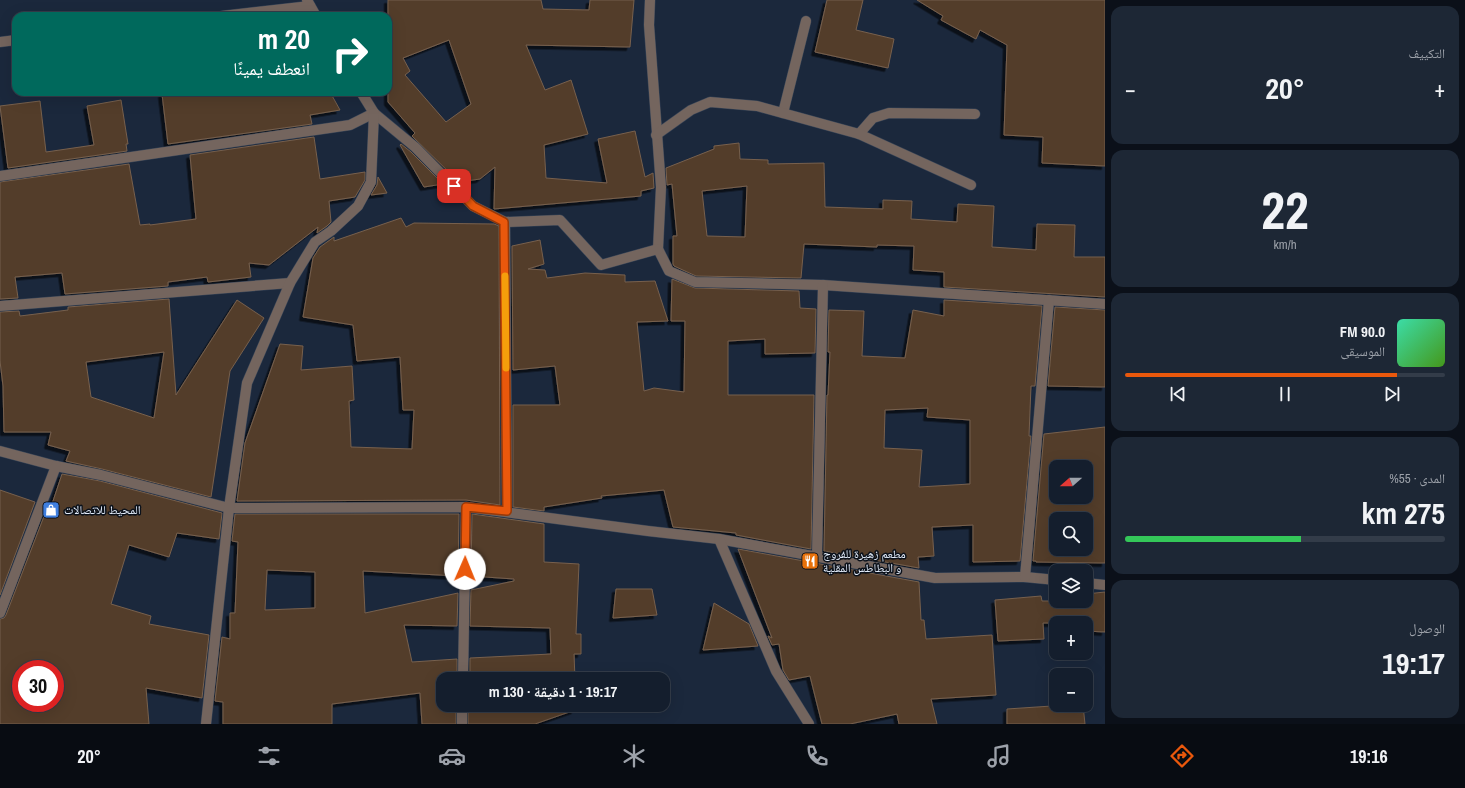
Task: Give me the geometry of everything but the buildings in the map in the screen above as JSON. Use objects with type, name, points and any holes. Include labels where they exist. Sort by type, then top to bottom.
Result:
[{"type":"street","points":[[650,0],[649,25],[661,186],[658,249],[670,271],[695,282],[823,285],[1105,304]]},
{"type":"street","points":[[248,12],[308,3],[314,12]]},
{"type":"street","points":[[783,113],[806,21]]},
{"type":"street","points":[[0,42],[12,40]]},
{"type":"street","points":[[363,96],[374,113],[415,147],[473,206],[504,222],[560,220],[601,265],[658,249]]},
{"type":"street","points":[[656,135],[691,110],[710,102],[757,106],[859,134],[971,185]]},
{"type":"street","points":[[0,176],[350,125],[374,113]]},
{"type":"street","points":[[206,724],[229,508],[247,383],[290,283],[315,242],[331,231],[358,206],[371,182],[374,113]]},
{"type":"street","points":[[859,134],[873,118],[889,114],[975,114]]},
{"type":"street","points":[[504,222],[507,511]]},
{"type":"street","points":[[0,306],[290,283]]},
{"type":"street","points":[[817,556],[823,285]]},
{"type":"street","points":[[1025,577],[1049,300]]},
{"type":"street","points":[[0,451],[229,508],[466,507],[507,511],[648,531],[719,538],[935,578],[1025,577],[1049,579]]},
{"type":"street","points":[[0,613],[56,466]]},
{"type":"street","points":[[463,672],[466,507]]},
{"type":"street","points":[[719,538],[776,671],[809,724]]},
{"type":"street","points":[[1093,584],[1105,585]]},
{"type":"street","points":[[462,712],[462,724]]},
{"type":"slow traffic","points":[[505,276],[506,368]]},
{"type":"place","name":"المحيط للاتصالات","points":[[51,510]]},
{"type":"place","name":"مطعم زهيرة للفروج و البطاطس المقلية","points":[[810,561]]},
{"type":"route","points":[[454,186],[473,206],[504,222],[507,511],[466,507],[465,569]]}]
